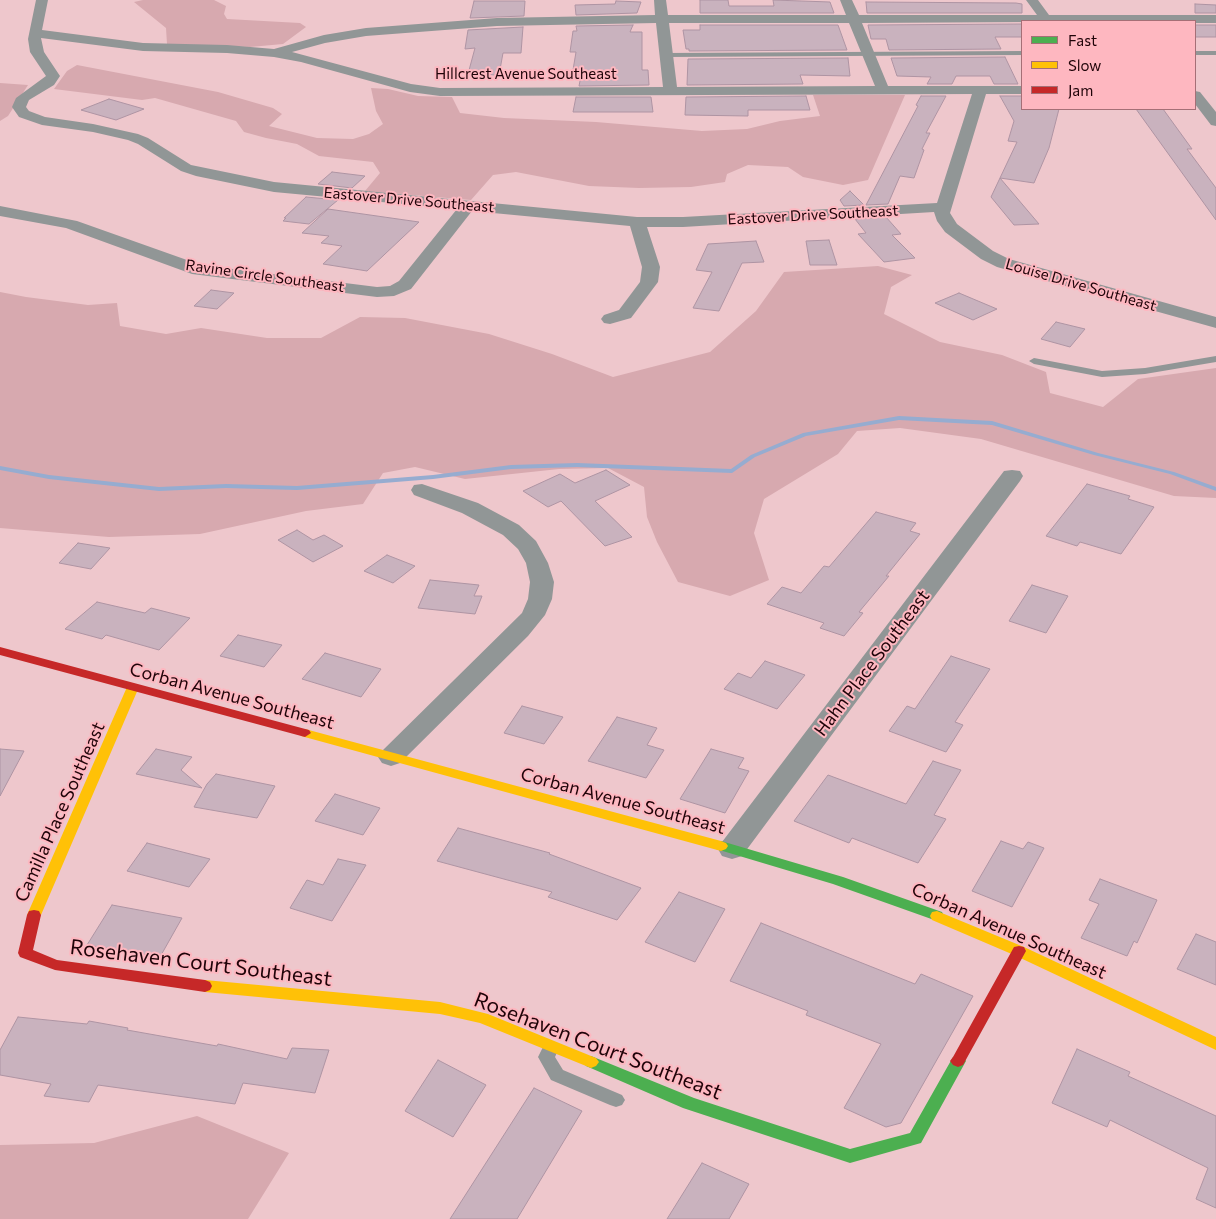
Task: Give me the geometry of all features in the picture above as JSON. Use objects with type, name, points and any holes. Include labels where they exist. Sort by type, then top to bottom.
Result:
[{"type":"street","name":"Eastover Drive Southeast","points":[[42,0],[34,39],[37,52],[53,76],[49,82],[23,98],[20,107],[24,114],[42,121],[109,130],[144,140],[186,168],[236,180],[274,187],[637,222],[684,222],[944,207]]},
{"type":"street","points":[[660,0],[670,90]]},
{"type":"street","points":[[846,0],[883,90]]},
{"type":"street","points":[[1032,0],[1046,20]]},
{"type":"street","points":[[274,53],[324,39],[406,28],[497,22],[1216,19]]},
{"type":"street","name":"Hillcrest Avenue Southeast","points":[[36,33],[143,47],[227,49],[274,53],[302,58],[410,88],[440,92],[1021,90]]},
{"type":"street","points":[[944,207],[980,90]]},
{"type":"street","points":[[1196,96],[1216,122]]},
{"type":"street","name":"Ravine Circle Southeast","points":[[0,211],[71,224],[198,270],[378,292],[394,291],[405,285],[468,206]]},
{"type":"street","name":"Louise Drive Southeast","points":[[944,207],[942,212],[945,221],[951,228],[987,255],[1003,263],[1216,323]]},
{"type":"street","points":[[610,319],[626,314],[649,282],[650,267],[637,222]]},
{"type":"street","name":"Hahn Place Southeast","points":[[732,849],[1012,476]]},
{"type":"street","points":[[391,757],[533,615],[540,599],[542,582],[537,563],[528,546],[511,530],[470,508],[422,490]]},
{"type":"street","name":"Corban Avenue Southeast","points":[[0,651],[732,849],[838,880],[930,913],[1019,951],[1216,1044]]},
{"type":"street","name":"Camilla Place Southeast","points":[[24,953],[32,918],[133,688]]},
{"type":"street","name":"Rosehaven Court Southeast","points":[[24,953],[55,964],[213,987],[440,1008],[483,1018],[689,1103],[850,1156],[915,1138],[1019,951]]},
{"type":"lane","points":[[666,55],[1021,53]]},
{"type":"lane","points":[[1196,53],[1216,53]]},
{"type":"lane","points":[[1034,361],[1102,374],[1145,371],[1216,359]]},
{"type":"lane","points":[[552,1047],[546,1057],[557,1076],[616,1100]]},
{"type":"shaded area","points":[[143,0],[214,0],[226,6],[224,14],[227,19],[300,23],[306,27],[283,44],[250,47],[167,44],[166,28],[134,2]]},
{"type":"shaded area","points":[[77,65],[218,92],[273,108],[282,114],[269,126],[317,138],[353,139],[369,134],[383,124],[376,111],[371,88],[388,89],[418,96],[452,97],[460,113],[504,118],[596,122],[702,131],[747,129],[780,121],[820,116],[813,95],[905,95],[868,180],[843,185],[803,177],[788,167],[748,165],[727,174],[725,182],[691,187],[639,188],[589,186],[516,172],[493,175],[471,200],[365,191],[380,173],[373,162],[319,156],[297,144],[244,132],[236,121],[155,98],[142,100],[54,89],[67,71]]},
{"type":"shaded area","points":[[0,83],[28,85],[8,116],[0,121]]},
{"type":"shaded area","points":[[878,266],[912,275],[891,287],[884,314],[940,342],[1002,355],[1046,372],[1050,393],[1103,407],[1138,379],[1216,368],[1216,498],[1174,496],[981,439],[900,428],[857,431],[838,454],[764,499],[754,533],[769,580],[730,596],[678,582],[657,542],[647,517],[644,487],[608,468],[559,469],[465,479],[415,467],[383,473],[363,504],[306,511],[200,534],[109,537],[0,528],[0,292],[88,305],[117,303],[120,326],[166,334],[201,328],[267,338],[321,338],[360,317],[405,318],[489,334],[552,354],[613,377],[710,352],[756,311],[784,272]]},
{"type":"shaded area","points":[[197,1116],[289,1153],[248,1219],[0,1219],[0,1145],[94,1143]]},
{"type":"building","points":[[700,0],[728,0],[729,6],[774,6],[773,0],[830,2],[834,13],[700,13]]},
{"type":"building","points":[[474,1],[525,1],[524,16],[470,18]]},
{"type":"building","points":[[616,1],[641,2],[637,13],[576,15],[575,5],[615,4]]},
{"type":"building","points":[[866,2],[1016,3],[1022,4],[1022,13],[867,13]]},
{"type":"building","points":[[1195,4],[1216,5],[1216,13],[1195,13]]},
{"type":"building","points":[[1021,24],[1021,37],[995,37],[1001,49],[889,50],[886,39],[871,39],[868,25]]},
{"type":"building","points":[[633,25],[630,32],[642,32],[642,70],[648,70],[649,85],[579,86],[581,76],[572,76],[576,52],[570,52],[573,31],[577,31],[576,26]]},
{"type":"building","points":[[700,25],[838,25],[847,50],[689,51],[689,49],[686,49],[683,30],[700,30]]},
{"type":"building","points":[[1196,25],[1216,25],[1216,37],[1196,37]]},
{"type":"building","points":[[523,27],[521,53],[503,53],[499,75],[468,74],[475,48],[465,49],[468,30]]},
{"type":"building","points":[[1005,57],[1018,84],[994,84],[990,76],[956,76],[952,84],[927,84],[931,77],[897,76],[891,58]]},
{"type":"building","points":[[848,58],[850,76],[800,75],[803,84],[687,85],[688,59]]},
{"type":"building","points":[[806,96],[810,110],[748,110],[748,116],[685,115],[686,97]]},
{"type":"building","points":[[921,96],[946,96],[926,133],[930,133],[922,149],[924,150],[914,178],[900,176],[888,204],[866,205],[918,106],[916,105]]},
{"type":"building","points":[[1000,96],[1021,96],[1021,110],[1059,110],[1049,148],[1034,183],[1000,178],[1039,224],[1014,225],[991,197],[1017,142],[1008,141],[1014,121]]},
{"type":"building","points":[[576,97],[651,97],[653,112],[573,112]]},
{"type":"building","points":[[109,99],[144,109],[116,120],[81,110]]},
{"type":"building","points":[[1137,110],[1164,110],[1192,149],[1187,149],[1216,188],[1216,220]]},
{"type":"building","points":[[332,172],[365,176],[352,188],[318,184]]},
{"type":"building","points":[[850,191],[864,205],[844,206],[840,200]]},
{"type":"building","points":[[306,197],[338,200],[309,224],[283,221],[286,218],[284,218]]},
{"type":"building","points":[[328,209],[419,222],[367,271],[323,264],[342,246],[321,243],[329,236],[302,233]]},
{"type":"building","points":[[886,217],[901,234],[892,235],[915,258],[884,262],[858,234],[866,233],[855,219]]},
{"type":"building","points":[[829,240],[837,265],[810,265],[806,241]]},
{"type":"building","points":[[756,241],[764,262],[742,263],[719,311],[693,308],[712,272],[696,270],[708,244]]},
{"type":"building","points":[[211,290],[234,293],[217,309],[194,306]]},
{"type":"building","points":[[959,293],[997,309],[973,320],[935,303]]},
{"type":"building","points":[[1056,322],[1085,329],[1070,347],[1041,339]]},
{"type":"building","points":[[606,470],[630,485],[595,501],[632,537],[605,546],[561,501],[548,507],[523,491],[560,474],[575,483]]},
{"type":"building","points":[[1087,484],[1130,496],[1128,499],[1154,507],[1121,554],[1080,542],[1077,546],[1046,536]]},
{"type":"building","points":[[876,512],[916,523],[910,531],[920,534],[859,612],[863,613],[844,636],[820,628],[824,623],[767,604],[782,587],[801,593],[824,566],[829,567]]},
{"type":"building","points":[[297,530],[313,540],[324,535],[343,546],[313,562],[278,540]]},
{"type":"building","points":[[78,543],[110,548],[91,569],[59,563]]},
{"type":"building","points":[[387,555],[415,566],[393,583],[364,571]]},
{"type":"building","points":[[430,580],[479,585],[474,596],[482,596],[475,614],[418,608]]},
{"type":"building","points":[[1032,585],[1068,596],[1046,633],[1009,621]]},
{"type":"building","points":[[97,602],[145,613],[151,608],[190,618],[159,650],[106,635],[102,639],[65,629]]},
{"type":"building","points":[[238,635],[282,645],[264,667],[220,656]]},
{"type":"building","points":[[325,653],[381,669],[361,697],[302,679]]},
{"type":"building","points":[[951,656],[990,669],[955,722],[963,725],[946,752],[889,731],[907,706],[915,709]]},
{"type":"building","points":[[765,661],[805,675],[777,709],[724,689],[738,673],[751,678]]},
{"type":"building","points":[[522,706],[563,717],[544,744],[504,733]]},
{"type":"building","points":[[617,717],[657,728],[647,745],[664,750],[646,778],[588,761]]},
{"type":"building","points":[[0,749],[24,751],[0,796]]},
{"type":"building","points":[[156,749],[192,757],[181,770],[202,788],[136,774]]},
{"type":"building","points":[[711,749],[744,758],[738,768],[749,771],[725,813],[680,799]]},
{"type":"building","points":[[933,761],[961,770],[934,815],[946,819],[918,863],[852,838],[849,843],[794,821],[828,775],[906,804]]},
{"type":"building","points":[[216,774],[275,786],[257,818],[194,807],[207,784]]},
{"type":"building","points":[[335,794],[380,808],[363,835],[315,821]]},
{"type":"building","points":[[458,828],[550,853],[641,888],[617,920],[548,897],[552,892],[437,861]]},
{"type":"building","points":[[1001,841],[1023,849],[1028,842],[1044,848],[1012,907],[972,891]]},
{"type":"building","points":[[147,843],[210,859],[189,887],[127,871]]},
{"type":"building","points":[[338,859],[366,865],[332,921],[290,908],[307,880],[323,885]]},
{"type":"building","points":[[1100,879],[1157,900],[1137,943],[1134,941],[1127,956],[1081,938],[1099,904],[1089,900]]},
{"type":"building","points":[[679,892],[725,909],[695,962],[645,942]]},
{"type":"building","points":[[112,905],[182,918],[160,957],[87,945]]},
{"type":"building","points":[[761,923],[915,984],[921,974],[973,996],[901,1123],[886,1127],[844,1108],[881,1044],[806,1015],[808,1011],[730,981]]},
{"type":"building","points":[[1196,934],[1216,942],[1216,985],[1177,969]]},
{"type":"building","points":[[18,1017],[87,1024],[89,1021],[128,1028],[127,1030],[217,1046],[218,1044],[287,1059],[292,1048],[329,1050],[315,1093],[243,1083],[235,1104],[98,1085],[89,1102],[44,1096],[51,1084],[0,1075],[0,1050]]},
{"type":"building","points":[[1077,1049],[1130,1072],[1128,1076],[1216,1116],[1216,1208],[1196,1199],[1208,1168],[1110,1120],[1107,1127],[1052,1103]]},
{"type":"building","points":[[438,1060],[486,1085],[453,1137],[405,1111]]},
{"type":"building","points":[[534,1088],[582,1111],[517,1219],[450,1219]]},
{"type":"building","points":[[702,1163],[749,1184],[729,1219],[667,1219]]},
{"type":"waterway","points":[[0,468],[49,477],[159,489],[226,486],[297,488],[433,477],[511,467],[577,465],[732,471],[753,456],[805,434],[899,418],[992,423],[1096,454],[1172,473],[1216,489]]},
{"type":"traffic: fast","points":[[721,846],[838,880],[937,916]]},
{"type":"traffic: fast","points":[[591,1062],[689,1103],[850,1156],[915,1138],[958,1061]]},
{"type":"traffic: slow","points":[[34,915],[133,687]]},
{"type":"traffic: slow","points":[[305,733],[721,846]]},
{"type":"traffic: slow","points":[[937,916],[1019,951],[1216,1044]]},
{"type":"traffic: slow","points":[[205,986],[440,1008],[483,1018],[591,1062]]},
{"type":"traffic: jam","points":[[0,651],[305,733]]},
{"type":"traffic: jam","points":[[34,915],[25,953],[55,965],[205,986]]},
{"type":"traffic: jam","points":[[958,1061],[1019,951]]}]
